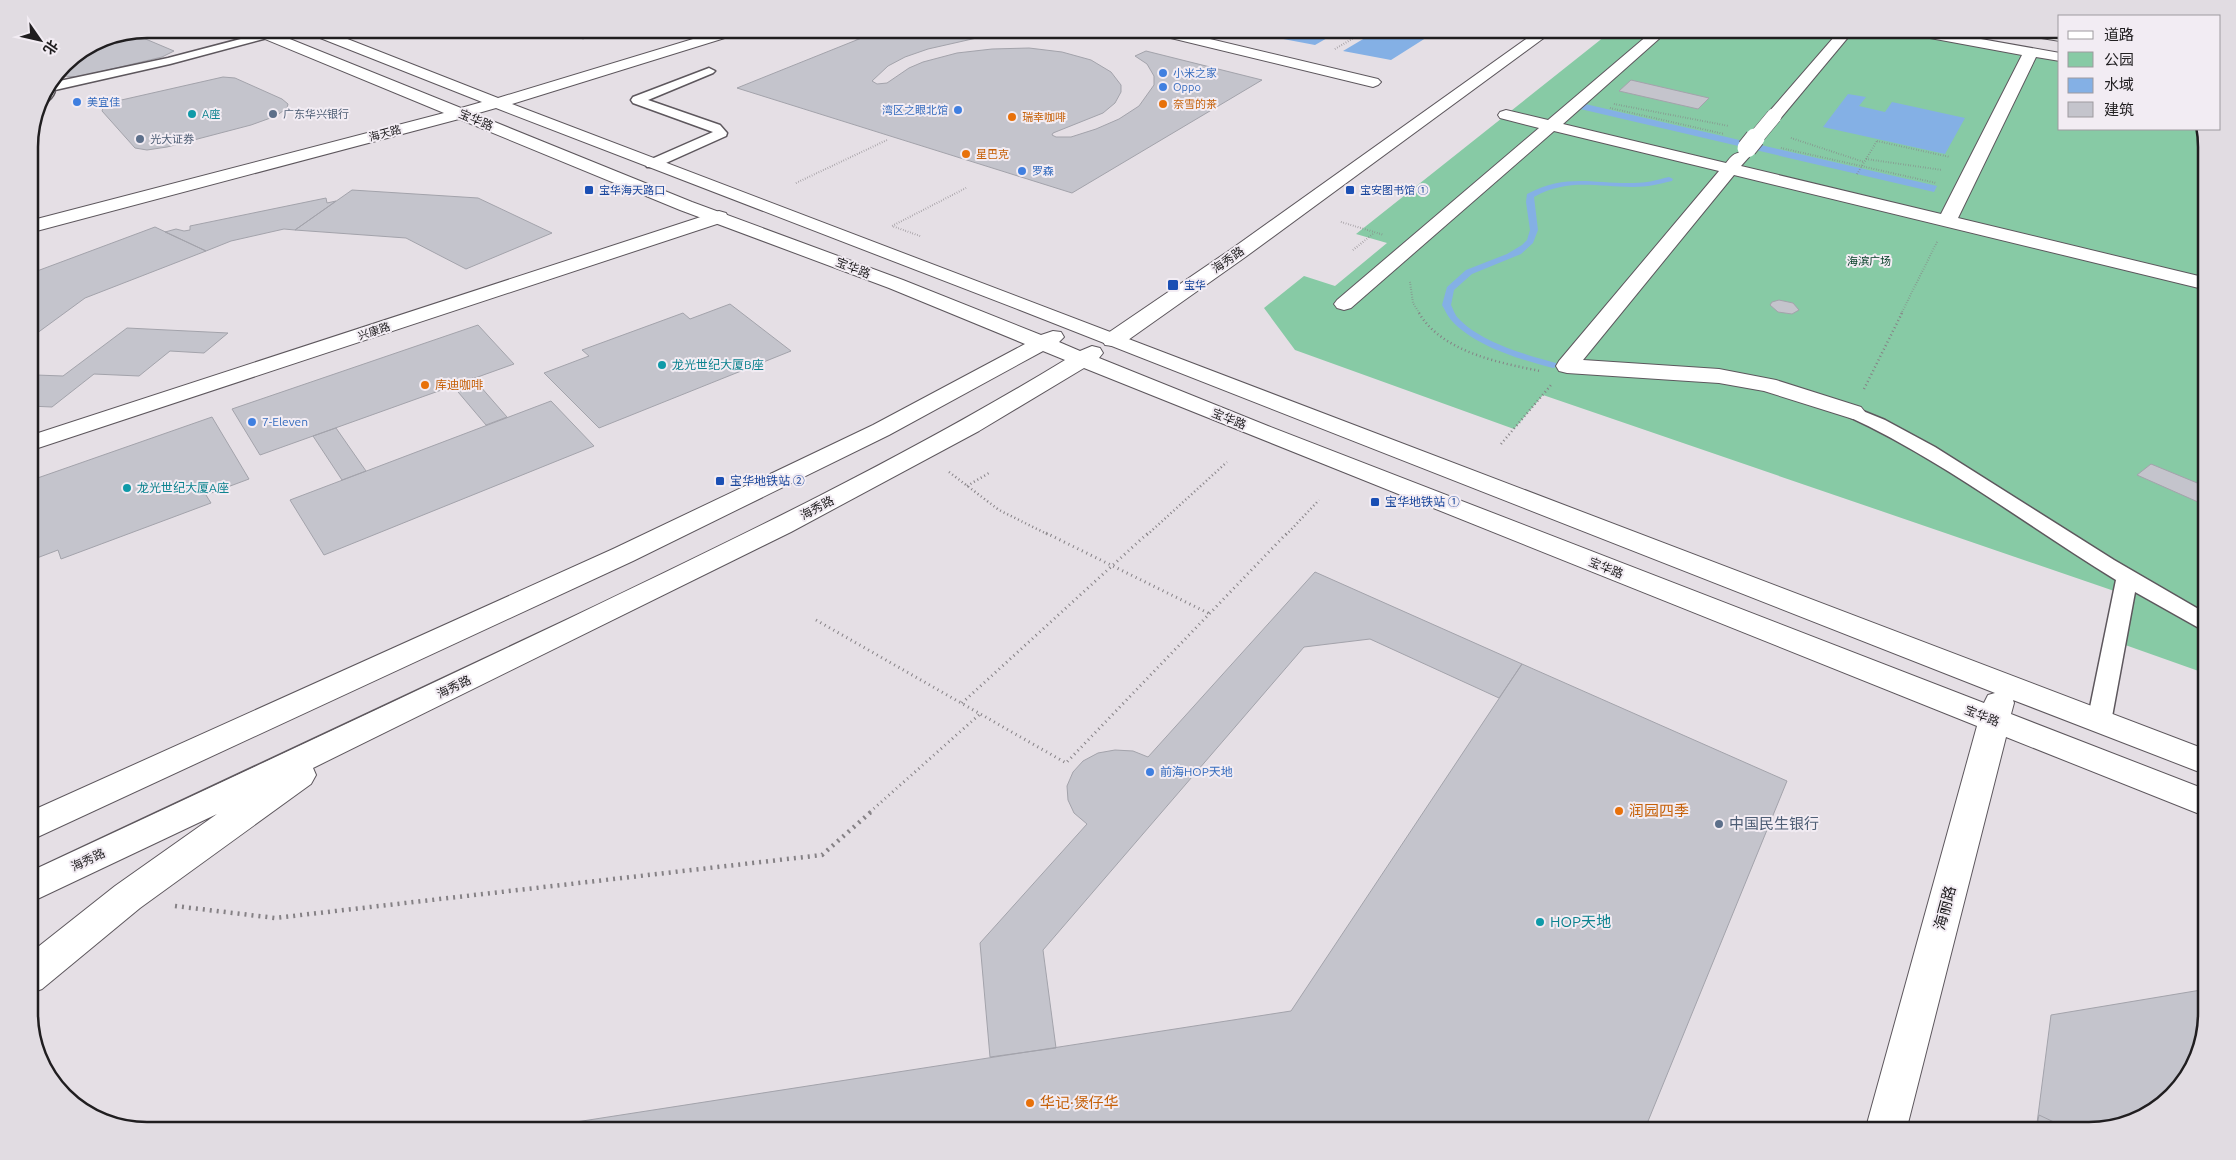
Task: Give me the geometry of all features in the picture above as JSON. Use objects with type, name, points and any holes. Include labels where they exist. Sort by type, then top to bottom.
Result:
[{"type":"main road","name":"宝华路","points":[[275,38],[559,155],[836,261],[1322,456],[2198,800]]},
{"type":"main road","name":"宝华路","points":[[333,38],[652,164],[1074,324],[1348,432],[2198,760]]},
{"type":"main road","name":"海天路","points":[[38,226],[458,112],[488,98],[678,38]]},
{"type":"main road","name":"海天路","points":[[38,213],[441,106],[488,98],[651,57],[711,38]]},
{"type":"main road","points":[[1189,38],[1373,82]]},
{"type":"main road","name":"海秀路","points":[[38,884],[371,727],[631,601],[790,522],[894,467],[1113,340],[1245,248],[1537,38]]},
{"type":"main road","points":[[1344,304],[1652,38]]},
{"type":"main road","points":[[1563,370],[1840,38]]},
{"type":"main road","points":[[1953,38],[2058,57]]},
{"type":"main road","points":[[1947,221],[2031,52]]},
{"type":"main road","points":[[1506,115],[2198,282]]},
{"type":"main road","name":"兴康路","points":[[38,441],[719,217]]},
{"type":"main road","points":[[38,823],[602,564],[881,430],[1043,343],[1074,324]]},
{"type":"main road","points":[[1563,370],[1720,376],[1768,385],[1853,412]]},
{"type":"main road","points":[[1322,456],[1312,450],[1309,445],[1310,436],[1314,432],[1328,428],[1348,432]]},
{"type":"main road","points":[[602,564],[632,558],[648,564],[653,571],[654,577],[650,586],[631,601]]},
{"type":"main road","name":"海丽路","points":[[1887,1122],[2004,685]]},
{"type":"main road","points":[[38,969],[66,944],[139,887],[371,727]]},
{"type":"lane","points":[[57,85],[170,61],[241,38]]},
{"type":"lane","points":[[652,164],[721,133],[716,128],[637,100],[709,71]]},
{"type":"lane","points":[[1853,412],[1891,429],[1939,456],[2127,578],[2198,618]]},
{"type":"lane","points":[[2099,722],[2127,578]]},
{"type":"path","points":[[1328,53],[1354,38]]},
{"type":"path","points":[[1582,98],[1802,140],[1864,162]]},
{"type":"path","points":[[796,184],[887,140]]},
{"type":"path","points":[[1857,174],[1877,141],[1973,168]]},
{"type":"path","points":[[1866,158],[1973,168]]},
{"type":"path","points":[[920,236],[892,226],[966,188]]},
{"type":"path","points":[[1853,412],[1947,221]]},
{"type":"path","points":[[1341,222],[1413,244],[1410,292],[1415,308],[1424,322],[1447,340],[1494,361],[1563,370]]},
{"type":"path","points":[[1353,250],[1375,232]]},
{"type":"path","points":[[1502,444],[1563,370]]},
{"type":"path","points":[[962,703],[1227,462]]},
{"type":"path","points":[[949,472],[999,510],[1210,614]]},
{"type":"path","points":[[967,486],[989,473]]},
{"type":"path","points":[[816,620],[1066,763],[1318,500]]},
{"type":"path","points":[[172,905],[274,918],[822,855],[980,714]]},
{"type":"green space","name":"海滨广场","points":[[1603,38],[1953,38],[2058,57],[2058,130],[2197,130],[2198,671],[2114,641],[2123,594],[1543,395],[1514,429],[1295,350],[1264,308],[1304,276],[1335,286],[1387,243],[1356,234]]},
{"type":"water","points":[[1278,38],[1327,38],[1315,45]]},
{"type":"water","points":[[1365,38],[1426,38],[1391,60],[1343,51]]},
{"type":"water","points":[[1848,94],[1866,97],[1859,106],[1885,112],[1892,102],[1965,118],[1945,154],[1823,127]]},
{"type":"water","points":[[1581,103],[1937,186],[1934,192],[1576,108]]},
{"type":"building","points":[[143,38],[174,51],[162,57],[78,77],[63,75],[74,64],[92,52],[118,41]]},
{"type":"building","name":"湾区之眼北馆","points":[[862,38],[977,38],[928,49],[905,57],[888,66],[872,81],[877,84],[887,83],[909,68],[923,62],[957,53],[992,49],[1029,48],[1062,52],[1091,60],[1111,72],[1121,85],[1121,92],[1115,103],[1103,113],[1052,135],[1056,137],[1071,137],[1119,119],[1139,106],[1154,85],[1154,76],[1147,64],[1135,56],[1146,51],[1262,80],[1072,193],[737,88]]},
{"type":"building","name":"A座","points":[[223,77],[235,78],[282,99],[288,104],[287,108],[276,116],[251,125],[167,147],[147,150],[135,148],[102,111],[103,108],[117,101]]},
{"type":"building","points":[[1631,80],[1709,98],[1698,109],[1619,91]]},
{"type":"building","points":[[352,190],[478,198],[552,233],[466,269],[406,238],[295,230]]},
{"type":"building","points":[[326,198],[327,203],[336,201],[295,230],[284,229],[231,241],[206,251],[165,232],[176,229],[190,230],[190,226]]},
{"type":"building","points":[[155,227],[206,251],[85,298],[38,332],[38,271]]},
{"type":"building","points":[[1779,300],[1793,303],[1799,310],[1792,314],[1778,312],[1770,305],[1772,302]]},
{"type":"building","name":"龙光世纪大厦B座","points":[[730,304],[791,351],[599,428],[544,373],[589,356],[582,350],[683,313],[690,319]]},
{"type":"building","points":[[478,325],[514,364],[260,455],[232,409]]},
{"type":"building","points":[[127,328],[228,333],[204,353],[170,351],[139,376],[94,374],[52,407],[38,406],[38,375],[63,376]]},
{"type":"building","points":[[473,378],[507,417],[486,425],[453,386]]},
{"type":"building","points":[[551,401],[594,446],[324,555],[290,500]]},
{"type":"building","name":"龙光世纪大厦A座","points":[[212,417],[249,479],[206,495],[211,503],[61,559],[58,550],[38,558],[38,478]]},
{"type":"building","points":[[336,428],[366,471],[342,480],[313,436]]},
{"type":"building","points":[[2151,464],[2198,483],[2198,502],[2137,475]]},
{"type":"building","points":[[1315,572],[1522,664],[1499,698],[1370,639],[1304,647],[1043,950],[1056,1048],[990,1057],[980,943],[1087,824],[1074,813],[1068,800],[1067,786],[1073,772],[1083,761],[1098,753],[1115,750],[1133,751],[1148,757]]},
{"type":"building","name":"HOP天地","points":[[1522,664],[1787,781],[1648,1122],[576,1122],[1291,1011]]},
{"type":"building","points":[[2198,990],[2198,1028],[2195,1042],[2187,1062],[2172,1086],[2162,1096],[2144,1108],[2118,1119],[2104,1122],[2037,1122],[2051,1015]]},
{"type":"building","points":[[2039,1115],[2054,1122],[2038,1122]]},
{"type":"waterway","points":[[1553,365],[1492,344],[1471,332],[1455,319],[1447,305],[1450,289],[1476,268],[1510,256],[1525,247],[1533,236],[1534,230],[1530,196],[1546,187],[1580,182],[1652,184],[1669,179]]},
{"type":"place","name":"小米之家","points":[[1163,73]]},
{"type":"place","name":"Oppo","points":[[1163,87]]},
{"type":"place","name":"美宜佳","points":[[77,102]]},
{"type":"place","name":"奈雪的茶","points":[[1163,104]]},
{"type":"place","name":"湾区之眼北馆","points":[[958,110]]},
{"type":"place","name":"A座","points":[[192,114]]},
{"type":"place","name":"广东华兴银行","points":[[273,114]]},
{"type":"place","name":"瑞幸咖啡","points":[[1012,117]]},
{"type":"place","name":"光大证券","points":[[140,139]]},
{"type":"place","name":"星巴克","points":[[966,154]]},
{"type":"place","name":"罗森","points":[[1022,171]]},
{"type":"place","name":"宝华海天路口","points":[[589,190]]},
{"type":"place","name":"宝安图书馆 ①","points":[[1350,190]]},
{"type":"place","name":"宝华","points":[[1173,285]]},
{"type":"place","name":"龙光世纪大厦B座","points":[[662,365]]},
{"type":"place","name":"库迪咖啡","points":[[425,385]]},
{"type":"place","name":"7-Eleven","points":[[252,422]]},
{"type":"place","name":"宝华地铁站 ②","points":[[720,481]]},
{"type":"place","name":"龙光世纪大厦A座","points":[[127,488]]},
{"type":"place","name":"宝华地铁站 ①","points":[[1375,502]]},
{"type":"place","name":"前海HOP天地","points":[[1150,772]]},
{"type":"place","name":"润园四季","points":[[1619,811]]},
{"type":"place","name":"中国民生银行","points":[[1719,824]]},
{"type":"place","name":"HOP天地","points":[[1540,922]]},
{"type":"place","name":"华记·煲仔华","points":[[1030,1103]]}]
